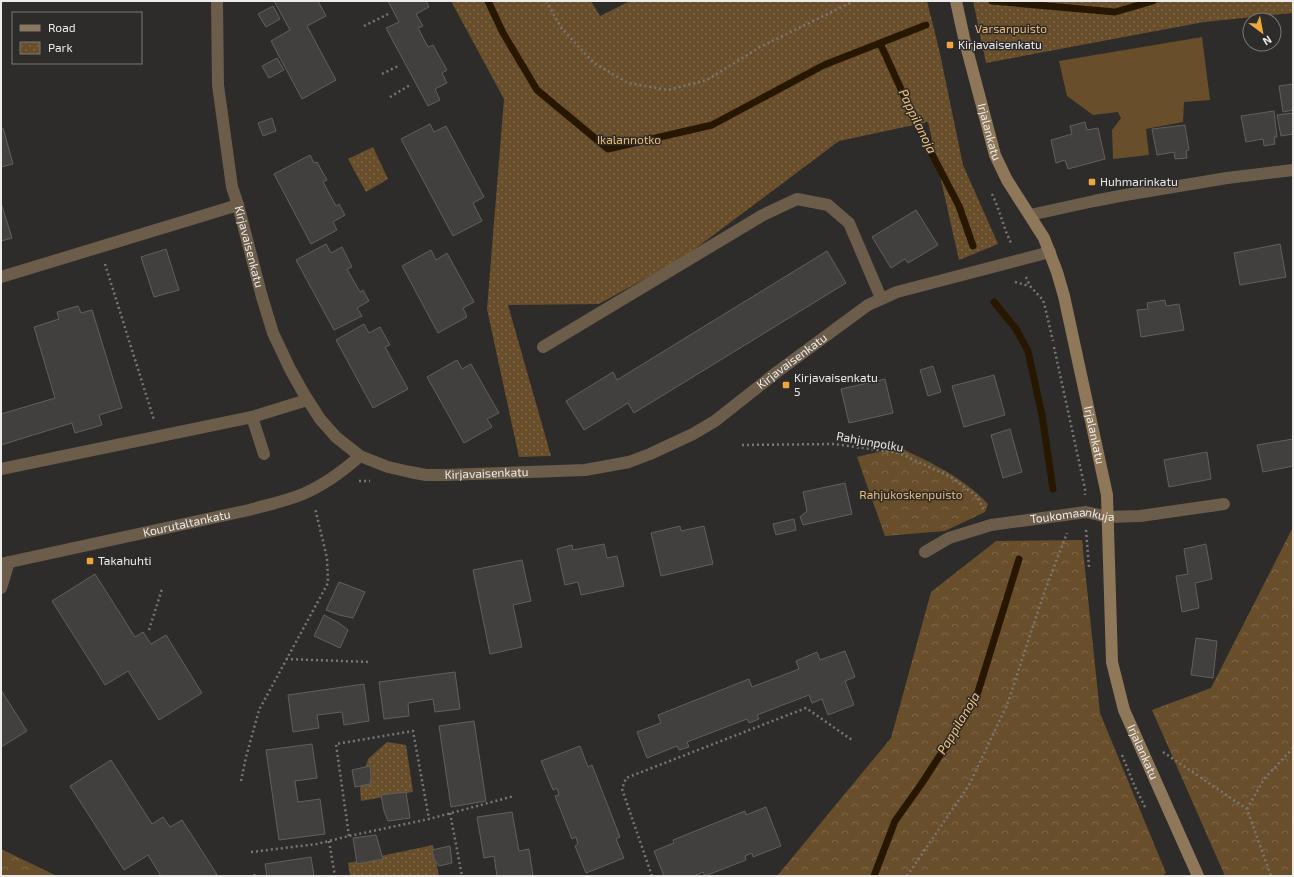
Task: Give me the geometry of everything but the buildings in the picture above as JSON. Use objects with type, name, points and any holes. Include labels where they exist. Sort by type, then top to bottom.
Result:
[{"type":"street","name":"Kirjavaisenkatu","points":[[217,1],[218,84],[232,187],[273,333],[290,369],[307,400],[320,419],[336,437],[360,456],[388,467],[426,475],[585,470],[629,462],[670,446],[693,434],[714,420],[852,316],[868,305],[882,298],[897,292],[1050,252]]},
{"type":"street","name":"Irjalankatu","points":[[956,1],[995,155],[1007,180],[1044,238],[1064,296],[1107,495],[1112,662],[1124,710],[1198,876]]},
{"type":"street","points":[[1030,215],[1094,200],[1227,178],[1293,170]]},
{"type":"street","points":[[543,347],[763,215],[797,199],[828,205],[849,223],[882,298]]},
{"type":"street","points":[[1,277],[238,205]]},
{"type":"street","points":[[1,469],[252,417],[307,400]]},
{"type":"street","points":[[252,417],[264,454]]},
{"type":"street","name":"Kourutaltankatu","points":[[5,563],[249,510],[286,500],[311,490],[340,473],[360,456]]},
{"type":"street","name":"Toukomaankuja","points":[[925,552],[949,538],[991,524],[1086,512],[1108,517],[1140,516],[1224,504]]},
{"type":"street","points":[[1,588],[5,563]]},
{"type":"path","points":[[546,1],[562,29],[594,63],[628,83],[668,90],[707,80],[760,47],[854,1]]},
{"type":"path","points":[[364,26],[388,14]]},
{"type":"path","points":[[382,74],[400,65]]},
{"type":"path","points":[[390,96],[410,85]]},
{"type":"path","points":[[990,190],[1000,210],[1006,232],[1030,286],[1039,296],[1045,307],[1085,489],[1086,538],[1089,569]]},
{"type":"path","points":[[100,246],[159,436]]},
{"type":"path","name":"Rahjunpolku","points":[[742,445],[834,444],[899,453],[951,477],[978,497],[991,524]]},
{"type":"path","points":[[241,781],[259,710],[328,583],[327,558],[311,490]]},
{"type":"path","points":[[907,876],[969,785],[1007,705],[1044,593],[1068,529],[1086,512]]},
{"type":"path","points":[[149,630],[162,589]]},
{"type":"path","points":[[286,659],[370,662]]},
{"type":"path","points":[[652,876],[622,789],[626,778],[806,708],[852,740]]},
{"type":"path","points":[[349,836],[336,744],[413,730],[429,819]]},
{"type":"path","points":[[1247,809],[1264,779],[1293,748]]},
{"type":"path","points":[[1158,749],[1247,809],[1271,876]]},
{"type":"path","points":[[1120,750],[1135,787],[1149,814]]},
{"type":"path","points":[[251,852],[317,844],[429,819],[514,796]]},
{"type":"path","points":[[450,813],[462,876]]},
{"type":"path","points":[[329,841],[335,876]]},
{"type":"green space","name":"Ikalannotko","points":[[451,1],[591,1],[600,16],[630,1],[927,1],[939,49],[963,165],[998,244],[959,260],[928,122],[839,141],[684,257],[599,304],[508,305],[551,456],[519,457],[487,309],[504,99]]},
{"type":"green space","name":"Varsanpuisto","points":[[973,1],[1293,1],[1293,13],[1282,14],[1282,12],[1242,12],[1242,18],[1204,22],[986,63]]},
{"type":"green space","points":[[1202,37],[1210,100],[1184,102],[1183,122],[1146,129],[1149,155],[1113,159],[1112,130],[1121,118],[1118,112],[1093,115],[1067,96],[1059,61]]},
{"type":"green space","points":[[373,147],[388,179],[366,192],[348,159]]},
{"type":"green space","name":"Rahjukoskenpuisto","points":[[899,447],[946,471],[968,486],[988,504],[985,512],[945,531],[885,536],[857,457]]},
{"type":"green space","points":[[1293,527],[1293,876],[1225,876],[1152,710],[1211,688]]},
{"type":"green space","points":[[1082,540],[1100,713],[1166,873],[1162,876],[777,876],[891,738],[931,592],[996,541]]},
{"type":"green space","points":[[387,742],[406,745],[413,792],[361,801],[360,788],[368,759]]},
{"type":"green space","points":[[433,845],[439,876],[350,876],[348,863]]},
{"type":"green space","points":[[1,849],[57,876],[1,876]]},
{"type":"waterway","points":[[488,1],[503,33],[537,90],[608,149],[712,125],[824,65],[926,25]]},
{"type":"waterway","name":"Pappilanoja","points":[[992,1],[1115,12],[1153,1]]},
{"type":"waterway","name":"Pappilanoja","points":[[880,43],[920,131],[959,206],[973,246]]},
{"type":"waterway","name":"Pappilanoja","points":[[994,302],[1016,329],[1028,351],[1042,415],[1053,489]]},
{"type":"waterway","name":"Pappilanoja","points":[[874,876],[895,821],[961,723],[978,692],[1019,559]]},
{"type":"place","name":"Kirjavaisenkatu","points":[[950,45]]},
{"type":"place","name":"Huhmarinkatu","points":[[1092,182]]},
{"type":"place","name":"Kirjavaisenkatu 5","points":[[786,385]]},
{"type":"place","name":"Takahuhti","points":[[90,561]]}]
